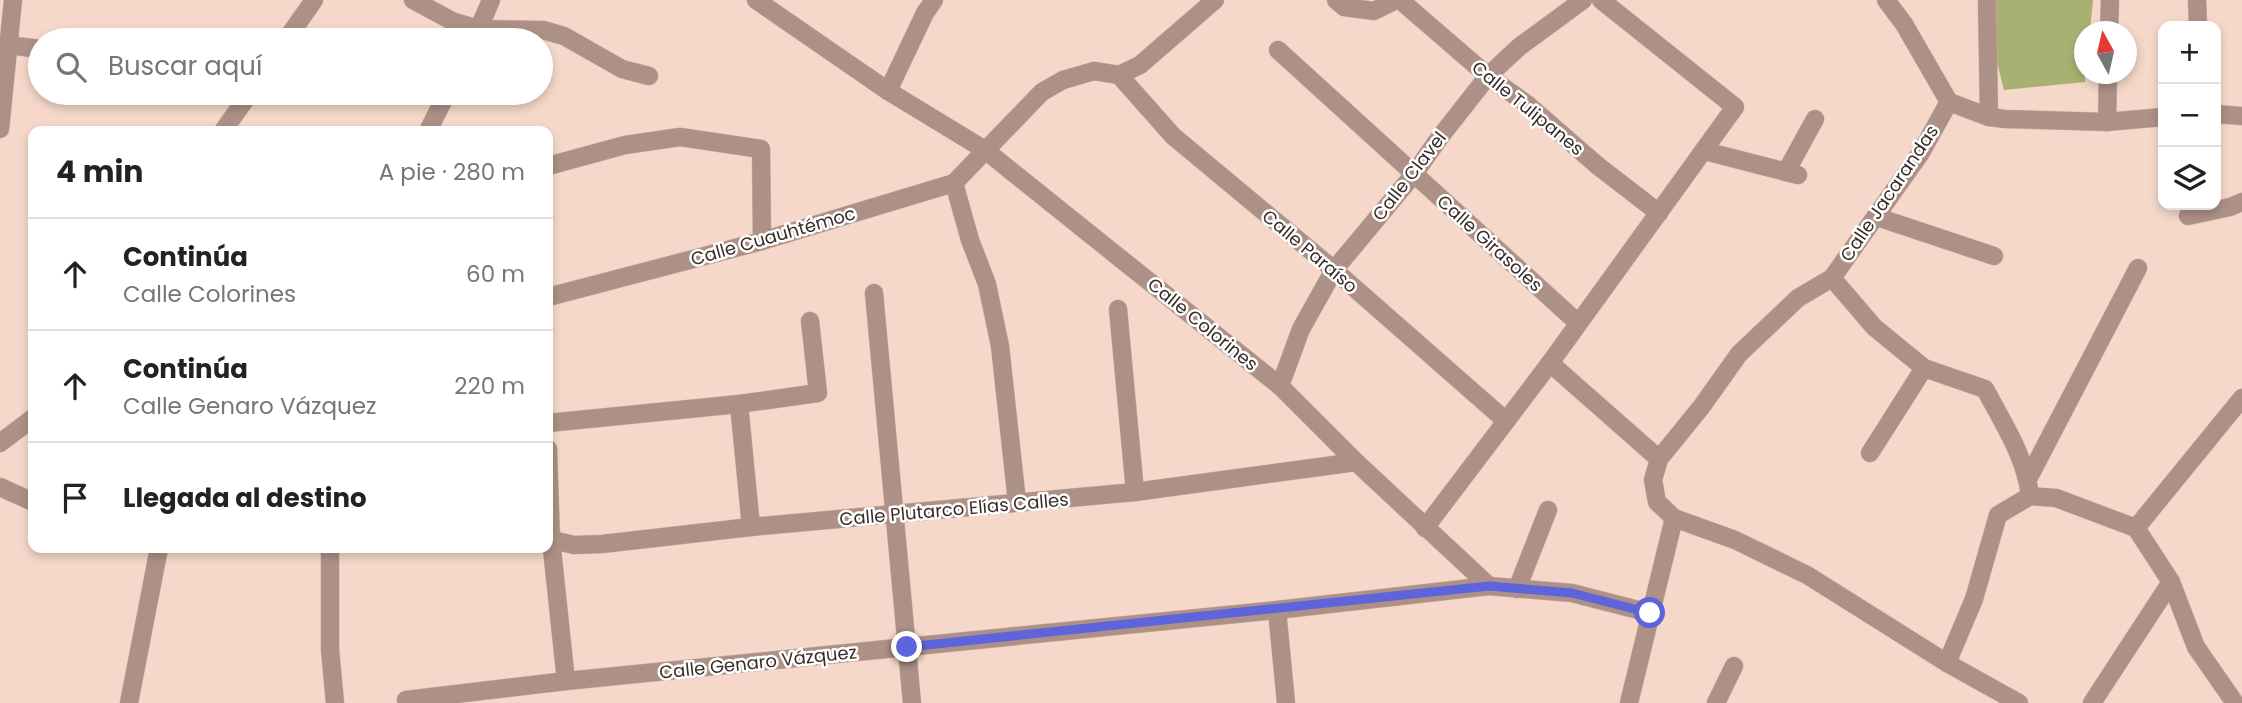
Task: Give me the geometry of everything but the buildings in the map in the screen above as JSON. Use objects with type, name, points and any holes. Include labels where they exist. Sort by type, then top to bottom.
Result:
[{"type":"street","points":[[0,129],[13,0]]},
{"type":"street","points":[[294,28],[314,0]]},
{"type":"street","points":[[413,0],[465,28]]},
{"type":"street","points":[[480,28],[491,0]]},
{"type":"street","name":"Calle Colorines","points":[[756,0],[888,91],[985,150],[1280,386],[1356,462],[1489,586]]},
{"type":"street","points":[[888,91],[934,0]]},
{"type":"street","points":[[1119,75],[1140,65],[1214,0]]},
{"type":"street","points":[[1336,0],[1344,7],[1374,11],[1398,0]]},
{"type":"street","name":"Calle Tulipanes","points":[[1398,0],[1488,76],[1528,105],[1598,166],[1659,213]]},
{"type":"street","name":"Calle Clavel","points":[[1280,386],[1301,329],[1334,270],[1414,174],[1488,76],[1519,47],[1583,0]]},
{"type":"street","points":[[1425,528],[1550,363],[1735,107],[1601,0]]},
{"type":"street","points":[[1886,0],[1904,24],[1949,102],[1989,117],[2107,122],[2158,118]]},
{"type":"street","points":[[1987,0],[1989,117]]},
{"type":"street","points":[[2109,21],[2110,0]]},
{"type":"street","points":[[2197,0],[2198,21]]},
{"type":"street","points":[[553,33],[579,42],[622,69],[649,76]]},
{"type":"street","points":[[8,46],[28,48]]},
{"type":"street","name":"Calle Girasoles","points":[[1278,50],[1578,323]]},
{"type":"street","name":"Calle Cuauhtémoc","points":[[553,296],[762,242],[954,183],[1042,92],[1063,80],[1094,71],[1119,75]]},
{"type":"street","name":"Calle Paraíso","points":[[1119,75],[1173,136],[1334,270],[1506,421]]},
{"type":"street","points":[[2107,122],[2108,84]]},
{"type":"street","name":"Calle Jacarandas","points":[[1659,459],[1739,354],[1798,298],[1832,278],[1920,154],[1949,102]]},
{"type":"street","points":[[227,126],[241,105]]},
{"type":"street","points":[[430,126],[441,105]]},
{"type":"street","points":[[2221,114],[2242,116]]},
{"type":"street","points":[[1704,151],[1792,173],[1815,119]]},
{"type":"street","points":[[553,165],[625,145],[680,137],[761,149],[762,242]]},
{"type":"street","points":[[954,183],[970,240],[987,284],[1000,346],[1017,502]]},
{"type":"street","points":[[2188,216],[2242,202]]},
{"type":"street","points":[[1877,217],[1994,256]]},
{"type":"street","points":[[1947,663],[1974,599],[1997,515],[2029,488],[2138,268]]},
{"type":"street","points":[[1832,278],[1874,327],[1924,368],[1985,389],[2014,446],[2029,488]]},
{"type":"street","points":[[874,293],[912,703]]},
{"type":"street","points":[[1118,309],[1135,492]]},
{"type":"street","points":[[553,423],[739,404],[818,393],[810,321]]},
{"type":"street","points":[[1550,363],[1659,459],[1653,480],[1657,502],[1674,518],[1735,540],[1807,575],[1947,663],[2019,703]]},
{"type":"street","points":[[1870,453],[1924,368]]},
{"type":"street","points":[[2136,528],[2242,398]]},
{"type":"street","points":[[739,404],[751,527]]},
{"type":"street","points":[[2,439],[28,421]]},
{"type":"street","name":"Calle Plutarco Elías Calles","points":[[553,541],[574,545],[601,544],[751,527],[1135,492],[1356,462]]},
{"type":"street","points":[[0,487],[28,500]]},
{"type":"street","points":[[2029,488],[2136,528],[2171,582],[2196,647],[2235,703]]},
{"type":"street","points":[[1517,589],[1548,510]]},
{"type":"street","points":[[1629,703],[1674,518]]},
{"type":"street","points":[[129,703],[158,553]]},
{"type":"street","points":[[330,553],[330,649],[335,703]]},
{"type":"street","points":[[551,553],[566,681]]},
{"type":"street","points":[[2092,703],[2171,582]]},
{"type":"street","points":[[1489,586],[1572,593],[1650,613]]},
{"type":"street","name":"Calle Genaro Vázquez","points":[[406,700],[487,697],[566,681],[1277,610],[1489,586]]},
{"type":"street","points":[[1277,610],[1286,703]]},
{"type":"street","points":[[1716,703],[1734,666]]},
{"type":"green space","points":[[1981,0],[2093,0],[2091,21],[2074,21],[2074,83],[2004,90]]},
{"type":"route","points":[[907,647],[1489,586],[1572,593],[1650,613]]}]
